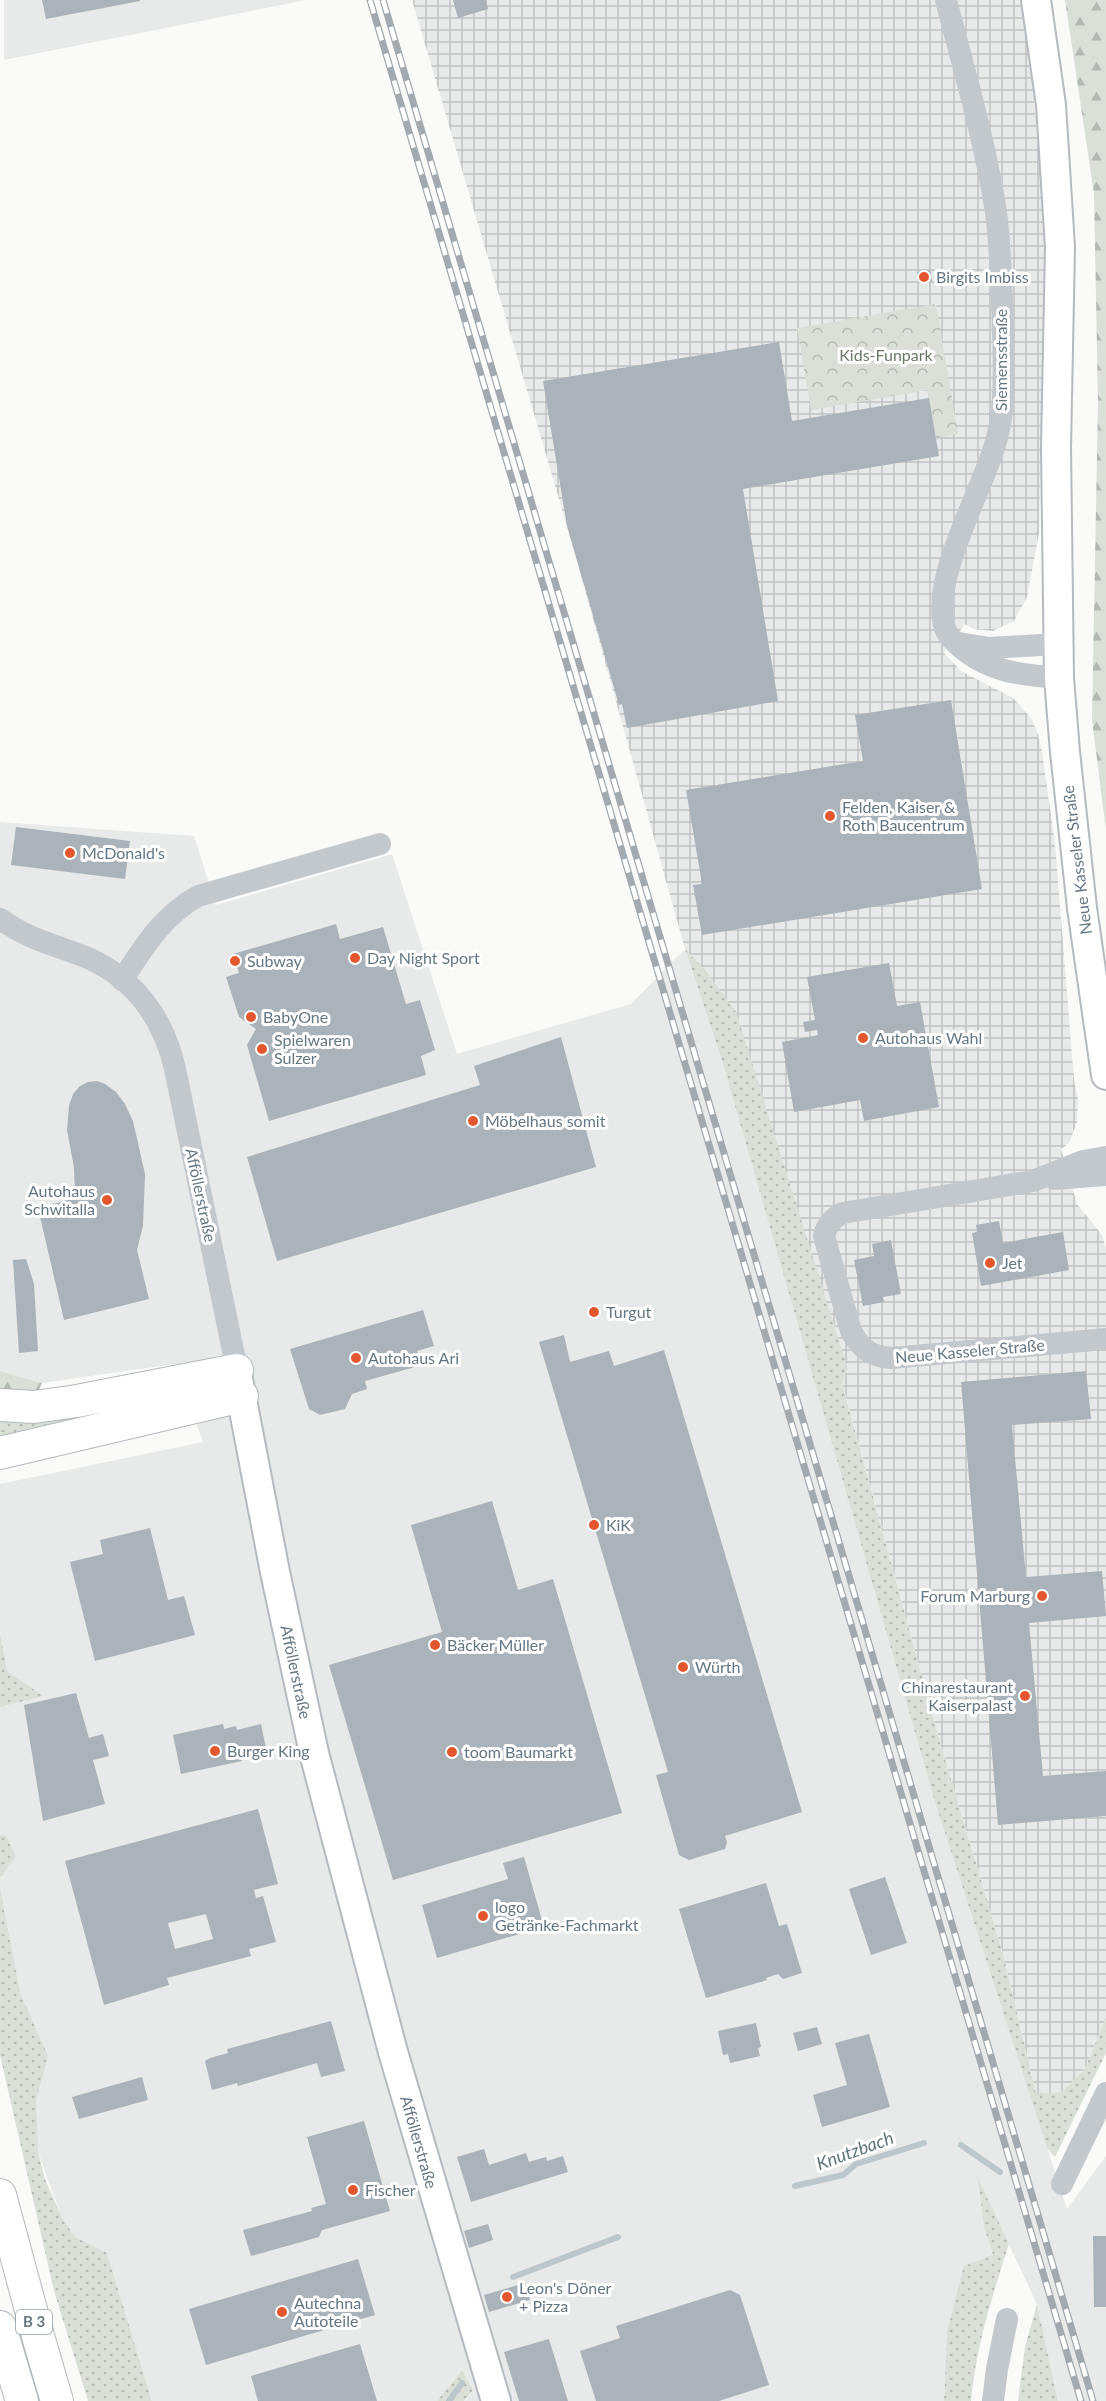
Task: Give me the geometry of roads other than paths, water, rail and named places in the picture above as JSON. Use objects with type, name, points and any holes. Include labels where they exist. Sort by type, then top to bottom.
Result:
[{"type":"highway","points":[[0,1405],[34,1407],[239,1383]]},
{"type":"highway","points":[[0,1453],[239,1383]]},
{"type":"highway","name":"B 3","points":[[0,2195],[57,2401]]},
{"type":"highway","name":"B 3","points":[[0,2327],[22,2401]]},
{"type":"main road","name":"Neue Kasseler Straße","points":[[1036,0],[1051,105],[1060,246],[1056,448],[1059,678],[1082,908],[1106,1075]]},
{"type":"main road","name":"Afföllerstraße","points":[[239,1383],[279,1593],[314,1753],[393,2052],[496,2401]]},
{"type":"street","name":"Siemensstraße","points":[[946,0],[966,75],[995,210],[1000,252],[1004,351],[1003,397],[998,433],[989,463],[950,563],[944,585],[942,614],[944,627],[954,641],[980,661],[996,669],[1023,675],[1059,678]]},
{"type":"street","points":[[954,641],[989,648],[1058,644]]},
{"type":"street","points":[[122,980],[154,932],[177,910],[198,897],[380,844]]},
{"type":"street","name":"Afföllerstraße","points":[[0,919],[32,939],[88,958],[122,980],[155,1014],[171,1048],[239,1383]]},
{"type":"street","name":"Neue Kasseler Straße","points":[[1040,1179],[1083,1161],[1106,1157]]},
{"type":"street","name":"Neue Kasseler Straße","points":[[1106,1175],[1070,1179],[1040,1179],[843,1213],[827,1226],[824,1236],[851,1331],[858,1345],[868,1353],[891,1358],[1106,1339]]},
{"type":"street","points":[[1062,2184],[1106,2093]]},
{"type":"street","points":[[993,2401],[1007,2319]]},
{"type":"waterway","name":"Knutzbach","points":[[795,2186],[843,2175],[856,2164],[924,2143]]},
{"type":"waterway","name":"Knutzbach","points":[[961,2145],[1000,2172]]},
{"type":"waterway","name":"Knutzbach","points":[[513,2277],[618,2237]]},
{"type":"waterway","name":"Knutzbach","points":[[449,2401],[462,2383]]},
{"type":"railway","points":[[370,0],[1081,2401]]},
{"type":"railway","points":[[383,0],[1093,2401]]},
{"type":"place","name":"Birgits Imbiss","points":[[924,277]]},
{"type":"place","name":"Felden, Kaiser & Roth Baucentrum","points":[[830,816]]},
{"type":"place","name":"McDonald's","points":[[70,853]]},
{"type":"place","name":"Day Night Sport","points":[[355,958]]},
{"type":"place","name":"Subway","points":[[235,961]]},
{"type":"place","name":"BabyOne","points":[[251,1017]]},
{"type":"place","name":"Autohaus Wahl","points":[[863,1038]]},
{"type":"place","name":"Spielwaren Sulzer","points":[[262,1049]]},
{"type":"place","name":"Möbelhaus somit","points":[[473,1121]]},
{"type":"place","name":"Autohaus Schwitalla","points":[[107,1200]]},
{"type":"place","name":"Jet","points":[[990,1263]]},
{"type":"place","name":"Turgut","points":[[594,1312]]},
{"type":"place","name":"Autohaus Ari","points":[[356,1358]]},
{"type":"place","name":"KiK","points":[[594,1525]]},
{"type":"place","name":"Forum Marburg","points":[[1042,1596]]},
{"type":"place","name":"Bäcker Müller","points":[[435,1645]]},
{"type":"place","name":"Würth","points":[[683,1667]]},
{"type":"place","name":"Chinarestaurant Kaiserpalast","points":[[1025,1696]]},
{"type":"place","name":"Burger King","points":[[215,1751]]},
{"type":"place","name":"toom Baumarkt","points":[[452,1752]]},
{"type":"place","name":"logo Getränke-Fachmarkt","points":[[483,1916]]},
{"type":"place","name":"Fischer","points":[[353,2190]]},
{"type":"place","name":"Leon's Döner + Pizza","points":[[507,2297]]},
{"type":"place","name":"Autechna Autoteile","points":[[282,2312]]},
{"type":"park label","name":"Kids-Funpark","points":[[886,355]]}]
